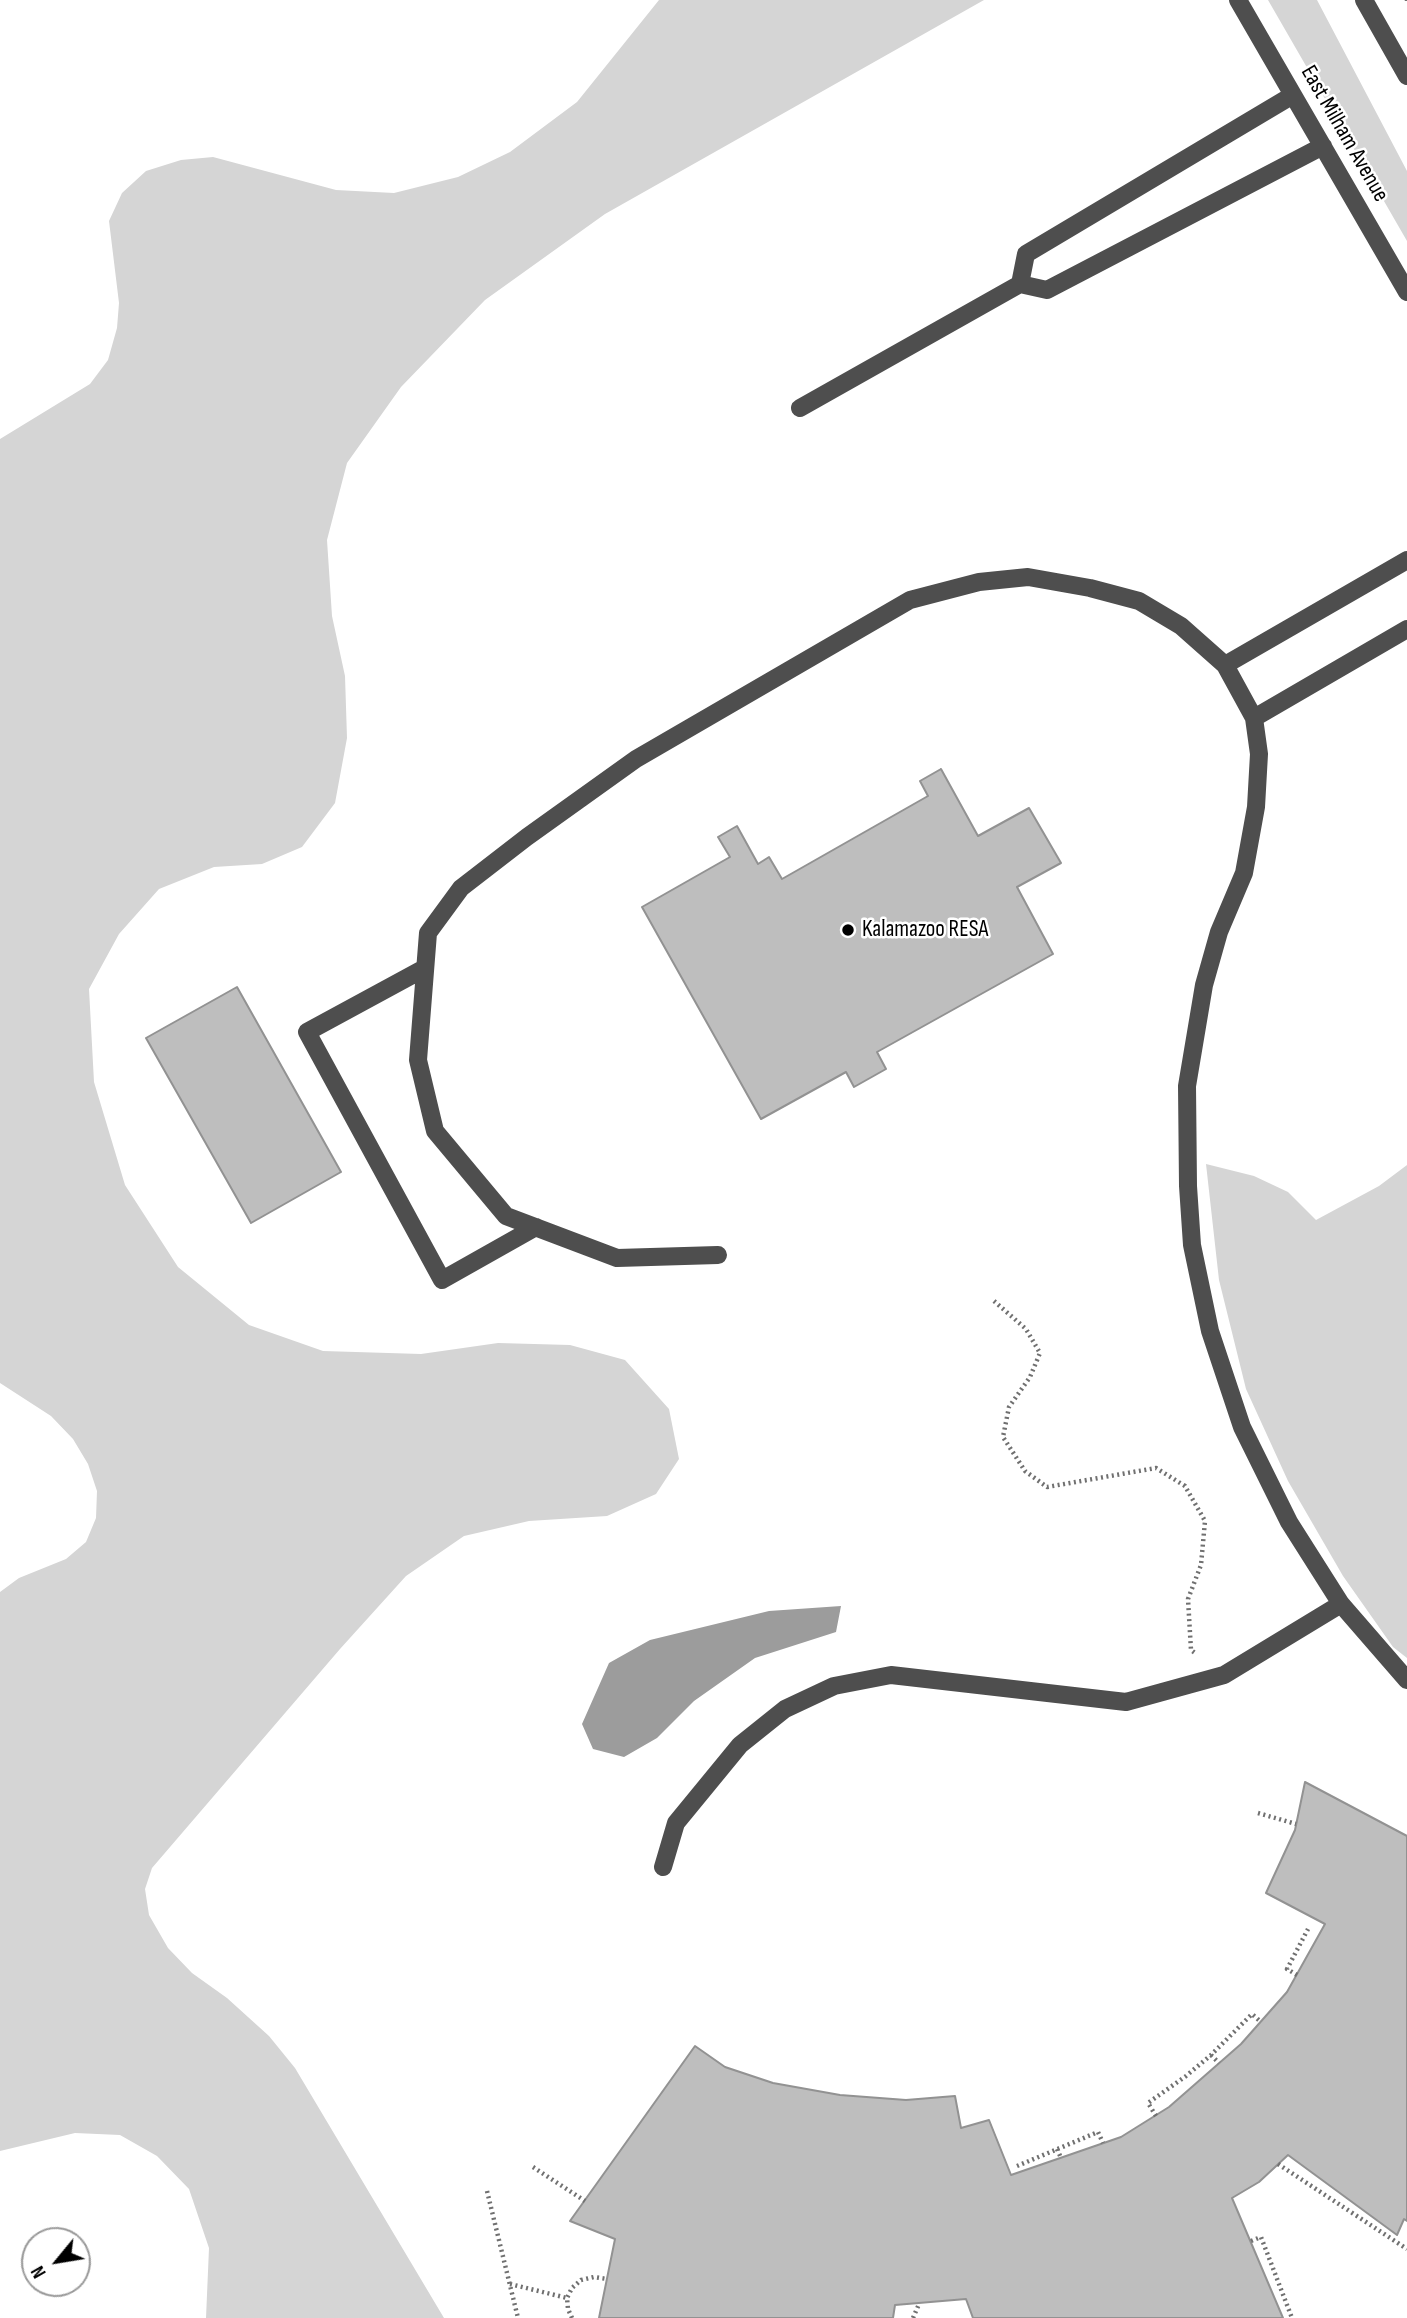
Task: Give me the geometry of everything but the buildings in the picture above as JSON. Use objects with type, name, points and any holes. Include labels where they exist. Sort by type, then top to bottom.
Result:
[{"type":"street","name":"East Milham Avenue","points":[[1238,0],[1407,292]]},
{"type":"street","points":[[1364,0],[1407,76]]},
{"type":"street","points":[[1020,285],[1026,254],[1293,95]]},
{"type":"street","points":[[800,408],[1020,285],[1047,290],[1323,146]]},
{"type":"street","points":[[1225,665],[1407,560]]},
{"type":"street","points":[[718,1255],[617,1258],[506,1216],[435,1131],[418,1059],[428,933],[461,888],[636,759],[909,600],[979,582],[1028,577],[1090,588],[1139,601],[1181,626],[1225,665],[1254,718],[1259,754],[1256,807],[1244,873],[1219,932],[1204,985],[1187,1086],[1188,1186],[1192,1245],[1210,1331],[1242,1427],[1289,1522],[1341,1604],[1407,1680]]},
{"type":"street","points":[[1254,718],[1407,629]]},
{"type":"street","points":[[425,968],[307,1032],[442,1280],[536,1227]]},
{"type":"street","points":[[663,1867],[676,1823],[740,1745],[785,1709],[834,1686],[891,1675],[1126,1702],[1224,1675],[1341,1604]]},
{"type":"path","points":[[994,1301],[1026,1329],[1040,1353],[1030,1377],[1009,1407],[1003,1437],[1025,1471],[1047,1487],[1156,1468],[1185,1486],[1205,1521],[1201,1565],[1188,1599],[1191,1650],[1224,1675]]},
{"type":"path","points":[[1258,1813],[1296,1824]]},
{"type":"path","points":[[1297,1975],[1287,1969],[1308,1930]]},
{"type":"path","points":[[1156,2116],[1148,2103],[1210,2056],[1252,2014],[1261,2022]]},
{"type":"path","points":[[1210,2056],[1219,2063]]},
{"type":"path","points":[[1017,2166],[1098,2132],[1103,2143]]},
{"type":"path","points":[[1057,2149],[1061,2158]]},
{"type":"path","points":[[1278,2164],[1407,2249]]},
{"type":"path","points":[[533,2167],[585,2201]]},
{"type":"path","points":[[487,2191],[518,2318]]},
{"type":"path","points":[[1251,2241],[1261,2237],[1292,2318]]},
{"type":"path","points":[[572,2318],[567,2298],[572,2288],[581,2280],[594,2277],[607,2279]]},
{"type":"path","points":[[510,2284],[567,2298]]},
{"type":"path","points":[[913,2318],[919,2304]]},
{"type":"shaded area","points":[[659,0],[984,0],[605,214],[485,300],[401,387],[347,463],[327,540],[332,616],[345,676],[347,738],[335,803],[302,847],[262,864],[214,867],[159,889],[119,934],[89,989],[94,1082],[125,1185],[178,1267],[249,1325],[323,1351],[421,1354],[498,1343],[570,1345],[625,1360],[669,1409],[679,1459],[656,1494],[607,1516],[529,1521],[464,1536],[406,1576],[152,1868],[145,1889],[149,1915],[168,1948],[192,1973],[227,1998],[269,2036],[295,2068],[444,2318],[206,2318],[209,2248],[189,2189],[157,2156],[120,2135],[75,2133],[0,2151],[0,1592],[19,1578],[66,1559],[86,1542],[96,1518],[97,1491],[88,1464],[73,1439],[51,1416],[0,1383],[0,439],[90,384],[108,360],[117,328],[119,303],[109,221],[122,193],[146,171],[181,160],[213,157],[336,190],[394,193],[458,177],[510,152],[577,102]]},
{"type":"shaded area","points":[[1268,0],[1317,0],[1407,171],[1407,241]]},
{"type":"shaded area","points":[[1206,1164],[1254,1176],[1288,1192],[1316,1220],[1379,1186],[1407,1165],[1407,1658],[1393,1647],[1343,1576],[1288,1481],[1246,1389],[1219,1280]]},
{"type":"shaded area","points":[[841,1606],[836,1632],[755,1658],[694,1701],[657,1738],[624,1757],[593,1749],[582,1724],[609,1663],[650,1640],[769,1611]]},
{"type":"place","name":"Kalamazoo RESA","points":[[848,930]]}]
